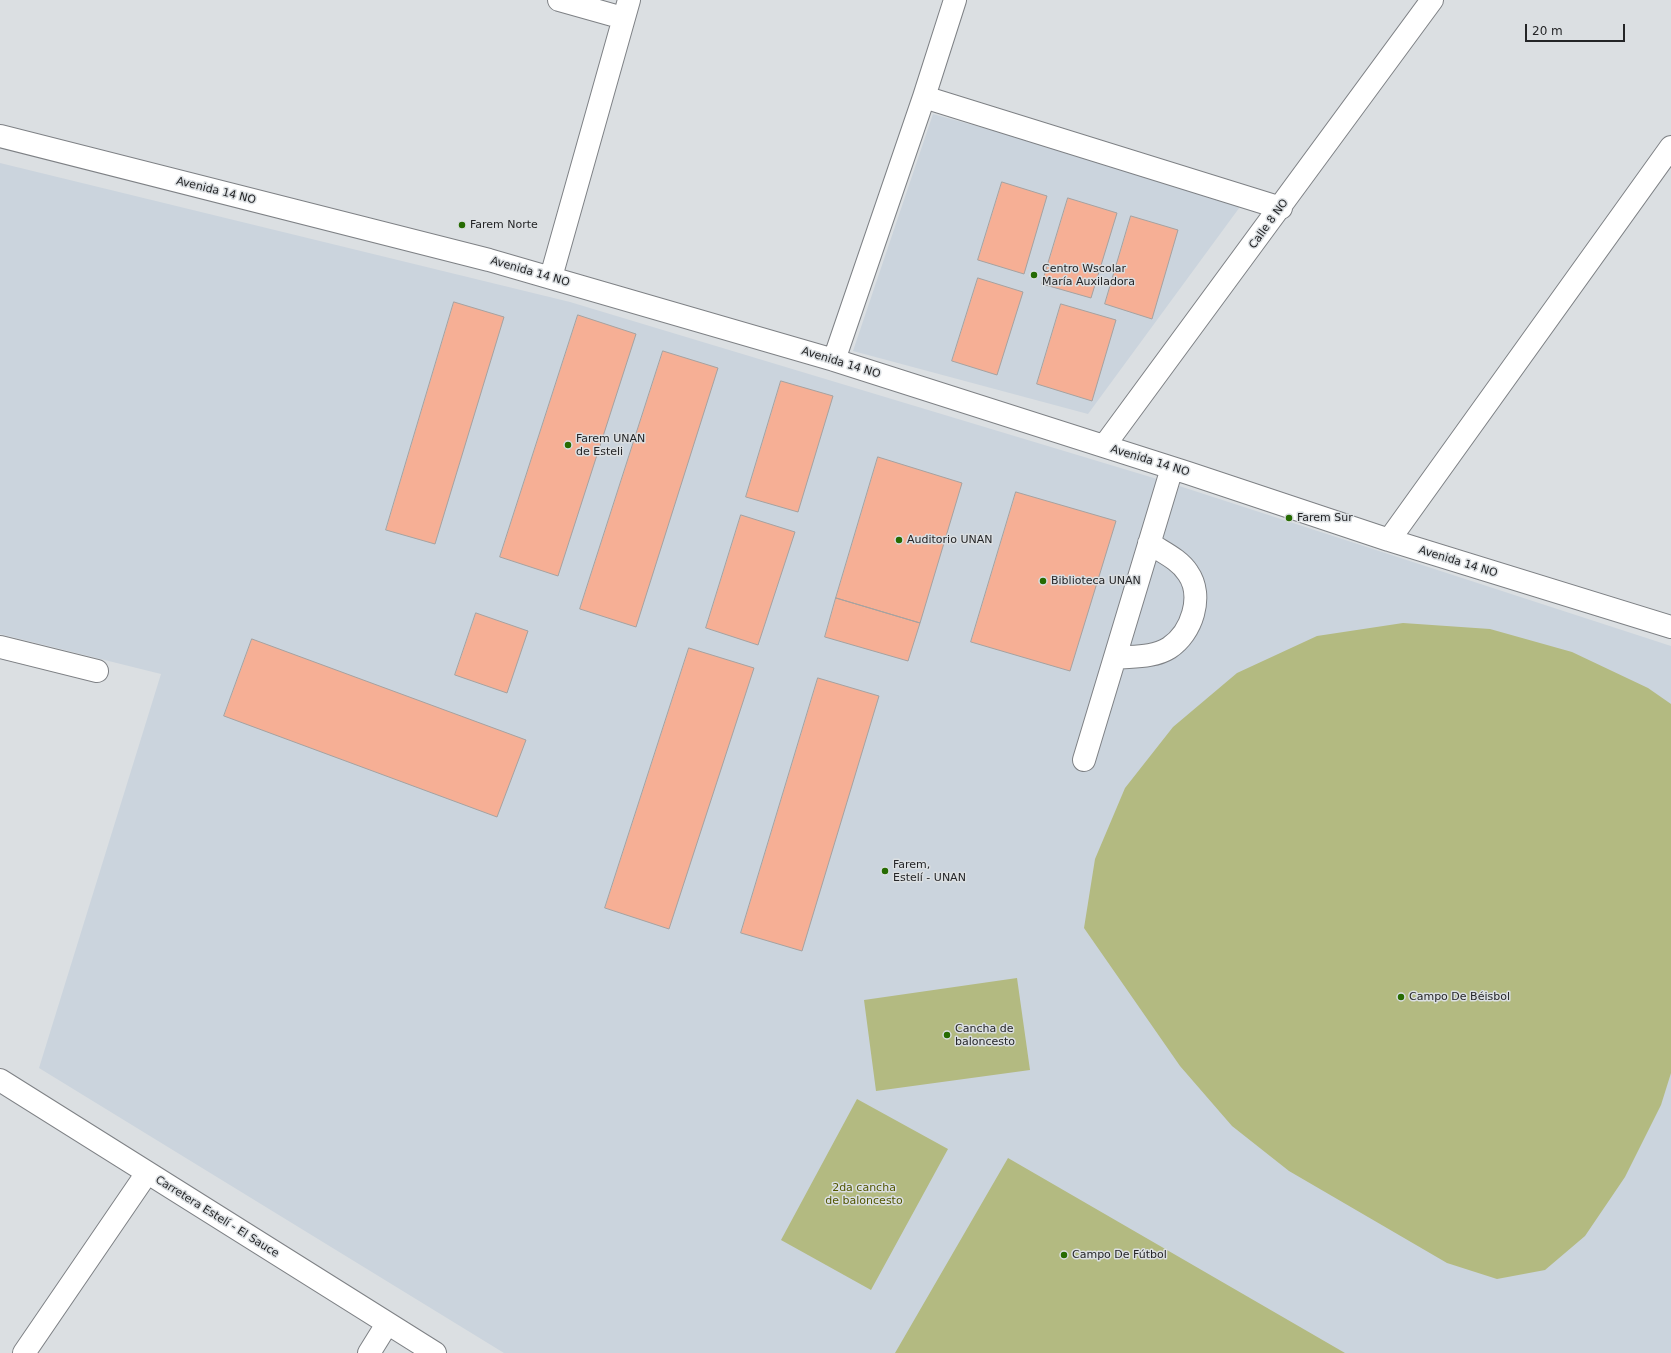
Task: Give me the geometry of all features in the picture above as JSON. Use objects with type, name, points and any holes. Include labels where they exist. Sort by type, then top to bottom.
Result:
[{"type":"street","points":[[551,278],[626,9],[559,0]]},
{"type":"street","points":[[834,360],[924,97],[955,0]]},
{"type":"street","name":"Calle 8 NO","points":[[1104,446],[1281,208],[1432,0]]},
{"type":"street","points":[[924,97],[1281,208]]},
{"type":"street","name":"Avenida 14 NO","points":[[0,136],[410,240],[551,278],[834,360],[1298,508],[1389,540],[1671,627]]},
{"type":"street","points":[[1389,540],[1671,147]]},
{"type":"street","points":[[1084,760],[1172,468]]},
{"type":"street","points":[[1115,658],[1150,655],[1169,648],[1183,633],[1194,612],[1196,590],[1188,572],[1174,559],[1149,543]]},
{"type":"street","points":[[0,647],[97,671]]},
{"type":"street","name":"Carretera Estelí - El Sauce","points":[[0,1080],[435,1353]]},
{"type":"street","points":[[24,1353],[147,1173]]},
{"type":"street","points":[[369,1353],[387,1324]]},
{"type":"shaded area","name":"Centro Wscolar María Auxiladora","points":[[933,114],[1245,200],[1088,414],[853,351]]},
{"type":"shaded area","name":"Farem, Estelí - UNAN","points":[[0,163],[570,302],[1167,482],[1671,646],[1671,1353],[504,1353],[39,1068],[161,674],[0,634]]},
{"type":"green space","name":"Campo De Béisbol","points":[[1403,623],[1490,629],[1572,652],[1648,688],[1671,704],[1671,1073],[1661,1105],[1625,1177],[1585,1236],[1545,1270],[1497,1279],[1447,1263],[1289,1171],[1232,1126],[1180,1066],[1084,928],[1095,859],[1125,788],[1173,727],[1237,673],[1317,636]]},
{"type":"green space","name":"Cancha de baloncesto","points":[[1017,978],[1030,1070],[876,1091],[864,1000]]},
{"type":"green space","name":"2da cancha de baloncesto","points":[[857,1099],[948,1149],[871,1290],[781,1240]]},
{"type":"green space","name":"Campo De Fútbol","points":[[1008,1158],[1345,1353],[895,1353]]},
{"type":"building","points":[[1002,182],[1047,196],[1024,274],[978,260]]},
{"type":"building","points":[[1068,198],[1117,213],[1091,298],[1042,284]]},
{"type":"building","points":[[1131,216],[1178,230],[1152,319],[1105,304]]},
{"type":"building","points":[[978,278],[1023,292],[997,375],[952,361]]},
{"type":"building","points":[[454,302],[504,317],[435,544],[386,530]]},
{"type":"building","points":[[1061,304],[1116,320],[1092,401],[1037,384]]},
{"type":"building","name":"Farem UNAN de Esteli","points":[[578,315],[636,334],[558,576],[500,557]]},
{"type":"building","points":[[663,351],[718,368],[636,627],[580,609]]},
{"type":"building","points":[[781,381],[833,396],[798,512],[746,497]]},
{"type":"building","name":"Auditorio UNAN","points":[[878,457],[962,483],[920,623],[836,598]]},
{"type":"building","name":"Biblioteca UNAN","points":[[1016,492],[1116,521],[1070,671],[971,642]]},
{"type":"building","points":[[741,515],[795,532],[758,645],[706,628]]},
{"type":"building","points":[[836,598],[920,623],[908,661],[825,637]]},
{"type":"building","points":[[476,613],[528,631],[507,693],[455,675]]},
{"type":"building","points":[[252,639],[526,740],[497,817],[224,716]]},
{"type":"building","points":[[689,648],[754,668],[669,929],[605,908]]},
{"type":"building","points":[[818,678],[879,696],[802,951],[741,933]]},
{"type":"place","name":"Farem Norte","points":[[462,225]]},
{"type":"place","name":"Centro Wscolar María Auxiladora","points":[[1034,275]]},
{"type":"place","name":"Farem UNAN de Esteli","points":[[568,445]]},
{"type":"place","name":"Farem Sur","points":[[1289,518]]},
{"type":"place","name":"Auditorio UNAN","points":[[899,540]]},
{"type":"place","name":"Biblioteca UNAN","points":[[1043,581]]},
{"type":"place","name":"Farem, Estelí - UNAN","points":[[885,871]]},
{"type":"place","name":"Campo De Béisbol","points":[[1401,997]]},
{"type":"place","name":"Cancha de baloncesto","points":[[947,1035]]},
{"type":"place","name":"Campo De Fútbol","points":[[1064,1255]]}]
